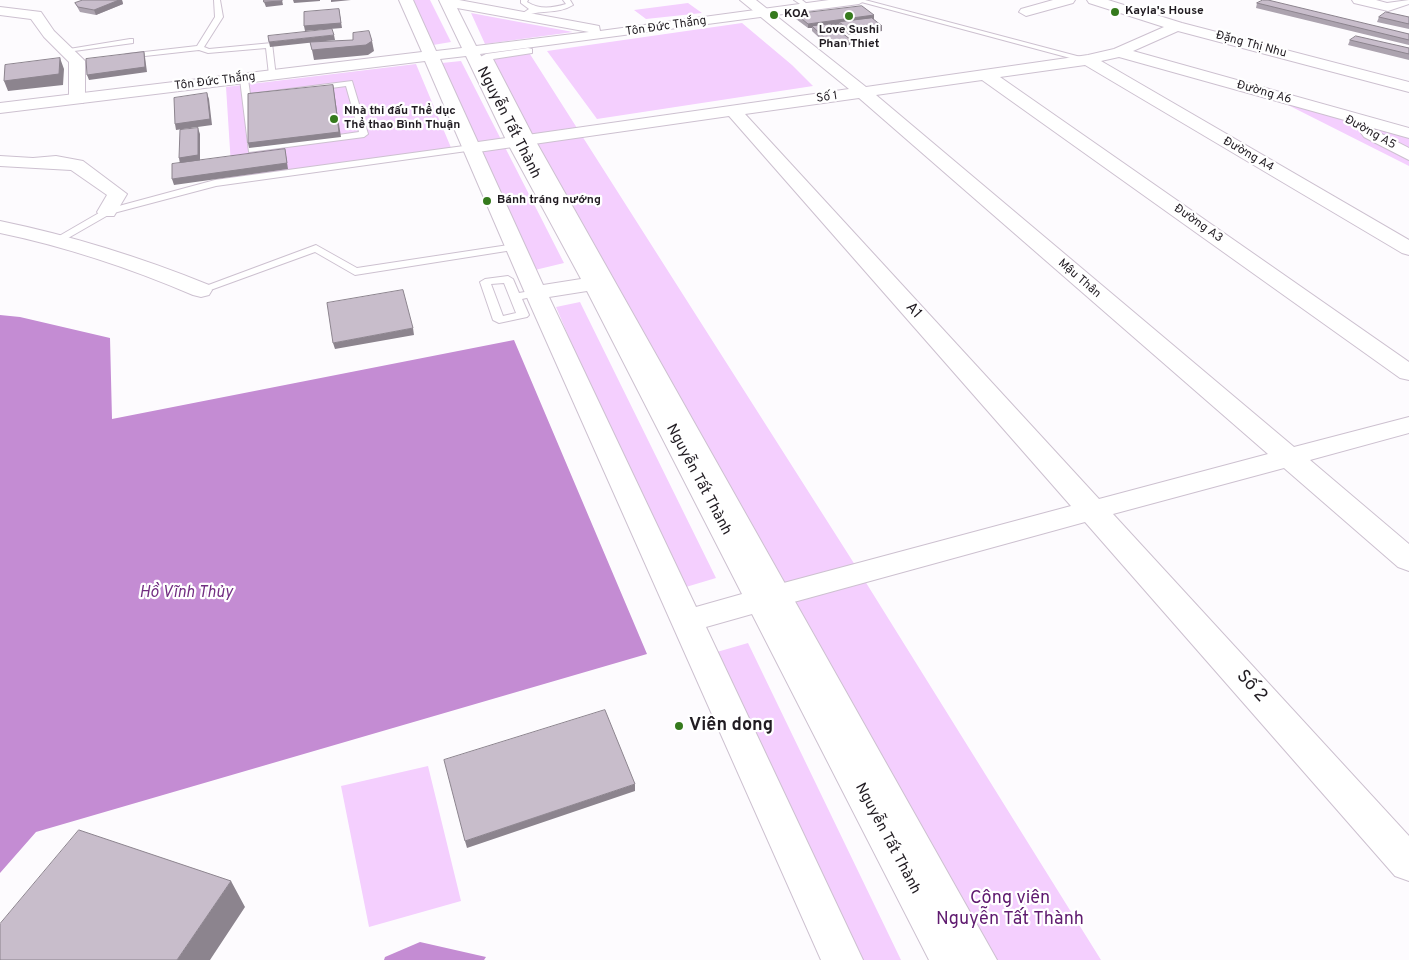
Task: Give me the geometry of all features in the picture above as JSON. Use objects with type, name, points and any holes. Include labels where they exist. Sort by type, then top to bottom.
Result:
[{"type":"street","points":[[406,0],[515,247],[526,295],[687,621],[842,960]]},
{"type":"street","name":"Mậu Thân","points":[[747,0],[766,12],[862,93],[1287,458],[1409,560]]},
{"type":"street","name":"Tôn Đức Thắng","points":[[0,108],[620,33],[766,12],[802,3],[858,0]]},
{"type":"street","name":"Đặng Thị Nhu","points":[[1094,0],[1177,26],[1409,87]]},
{"type":"street","points":[[1359,0],[1388,7],[1407,1]]},
{"type":"street","points":[[447,1],[528,12],[620,33]]},
{"type":"street","name":"Nguyễn Tất Thành","points":[[447,1],[472,52],[522,141],[594,283],[770,598],[951,960]]},
{"type":"street","points":[[1026,12],[1060,1]]},
{"type":"street","points":[[0,11],[36,15],[49,34],[77,57],[78,99]]},
{"type":"street","name":"Số 1","points":[[471,148],[1088,60],[1119,52],[1177,26]]},
{"type":"street","points":[[528,52],[486,57],[522,141],[770,598],[982,960]]},
{"type":"street","name":"Đường A6","points":[[1119,52],[1409,133]]},
{"type":"street","name":"Đường A4","points":[[1088,60],[1409,249]]},
{"type":"street","name":"Đường A3","points":[[986,75],[1409,373]]},
{"type":"street","name":"A1","points":[[733,111],[1093,510]]},
{"type":"street","name":"Đường A5","points":[[1332,112],[1409,155]]},
{"type":"street","points":[[0,162],[33,164],[56,162],[76,165],[117,194],[107,212]]},
{"type":"street","points":[[0,227],[59,239],[146,267],[201,290]]},
{"type":"street","points":[[526,295],[594,283]]},
{"type":"street","points":[[687,621],[1409,424]]},
{"type":"street","name":"Số 2","points":[[1093,510],[1409,864]]},
{"type":"lane","points":[[200,48],[219,17],[217,0]]},
{"type":"lane","points":[[526,0],[522,2],[528,12],[567,7],[570,5],[566,0]]},
{"type":"lane","points":[[858,0],[1088,60]]},
{"type":"lane","points":[[77,57],[130,40]]},
{"type":"lane","points":[[115,57],[200,48],[208,51],[269,45],[273,75]]},
{"type":"lane","points":[[244,79],[246,97],[252,150],[364,134],[349,83],[246,97]]},
{"type":"lane","points":[[59,239],[107,212],[233,180],[471,148]]},
{"type":"lane","points":[[201,290],[316,248],[355,272],[515,247]]},
{"type":"green space","points":[[412,0],[430,0],[451,42],[433,45]]},
{"type":"green space","points":[[688,3],[702,13],[646,19],[634,10]]},
{"type":"green space","points":[[471,13],[573,32],[485,44]]},
{"type":"green space","points":[[742,23],[792,65],[813,86],[597,119],[547,51]]},
{"type":"green space","name":"Công viên Nguyễn Tất Thành","points":[[528,51],[850,557],[1101,960],[982,960],[486,57]]},
{"type":"green space","points":[[461,61],[564,263],[535,270],[442,63]]},
{"type":"green space","name":"Nhà thi đấu Thể dục Thể thao Bình Thuận","points":[[416,64],[452,150],[232,181],[226,87]]},
{"type":"green space","points":[[1284,103],[1409,138],[1409,166]]},
{"type":"green space","points":[[580,302],[716,578],[676,590],[556,307]]},
{"type":"green space","points":[[748,643],[901,960],[848,960],[710,654]]},
{"type":"green space","points":[[428,766],[461,901],[369,927],[341,786]]},
{"type":"water","name":"Hồ Vĩnh Thủy","points":[[0,315],[20,317],[110,338],[112,419],[514,340],[647,654],[36,832],[0,873]]},
{"type":"water","points":[[420,942],[486,957],[484,960],[384,960],[385,957]]},
{"type":"building","points":[[83,0],[119,0],[94,10],[78,7],[75,3]]},
{"type":"building","points":[[264,0],[282,0],[282,1],[264,2]]},
{"type":"building","points":[[1263,0],[1409,34],[1409,40],[1257,3]]},
{"type":"building","points":[[862,6],[874,15],[808,24],[796,14]]},
{"type":"building","points":[[339,9],[341,23],[304,26],[304,12]]},
{"type":"building","points":[[1386,12],[1409,17],[1409,24],[1379,17]]},
{"type":"building","points":[[872,18],[882,26],[850,30],[839,22]]},
{"type":"building","points":[[831,24],[851,40],[830,43],[812,26]]},
{"type":"building","points":[[332,29],[334,35],[269,42],[268,36]]},
{"type":"building","points":[[369,31],[372,41],[366,45],[312,50],[310,42],[353,40],[353,33]]},
{"type":"building","points":[[1356,36],[1409,48],[1409,54],[1350,40]]},
{"type":"building","points":[[144,52],[145,67],[87,75],[86,59]]},
{"type":"building","points":[[60,58],[59,74],[4,81],[5,65]]},
{"type":"building","points":[[333,85],[339,132],[248,143],[248,94]]},
{"type":"building","points":[[207,93],[210,119],[175,124],[174,98]]},
{"type":"building","points":[[198,128],[198,155],[179,158],[180,130]]},
{"type":"building","points":[[285,149],[287,163],[172,179],[172,164]]},
{"type":"building","points":[[403,290],[413,328],[333,343],[327,303]]},
{"type":"building","points":[[605,710],[635,784],[465,841],[444,760]]},
{"type":"building","points":[[79,830],[231,881],[177,960],[0,960],[0,924]]},
{"type":"place","name":"Kayla's House","points":[[1115,12]]},
{"type":"place","name":"KOA","points":[[774,15]]},
{"type":"place","name":"Love Sushi Phan Thiet","points":[[849,16]]},
{"type":"place","name":"Nhà thi đấu Thể dục Thể thao Bình Thuận","points":[[334,119]]},
{"type":"place","name":"Bánh tráng nướng","points":[[487,201]]},
{"type":"place","name":"Viên dong","points":[[679,726]]}]
